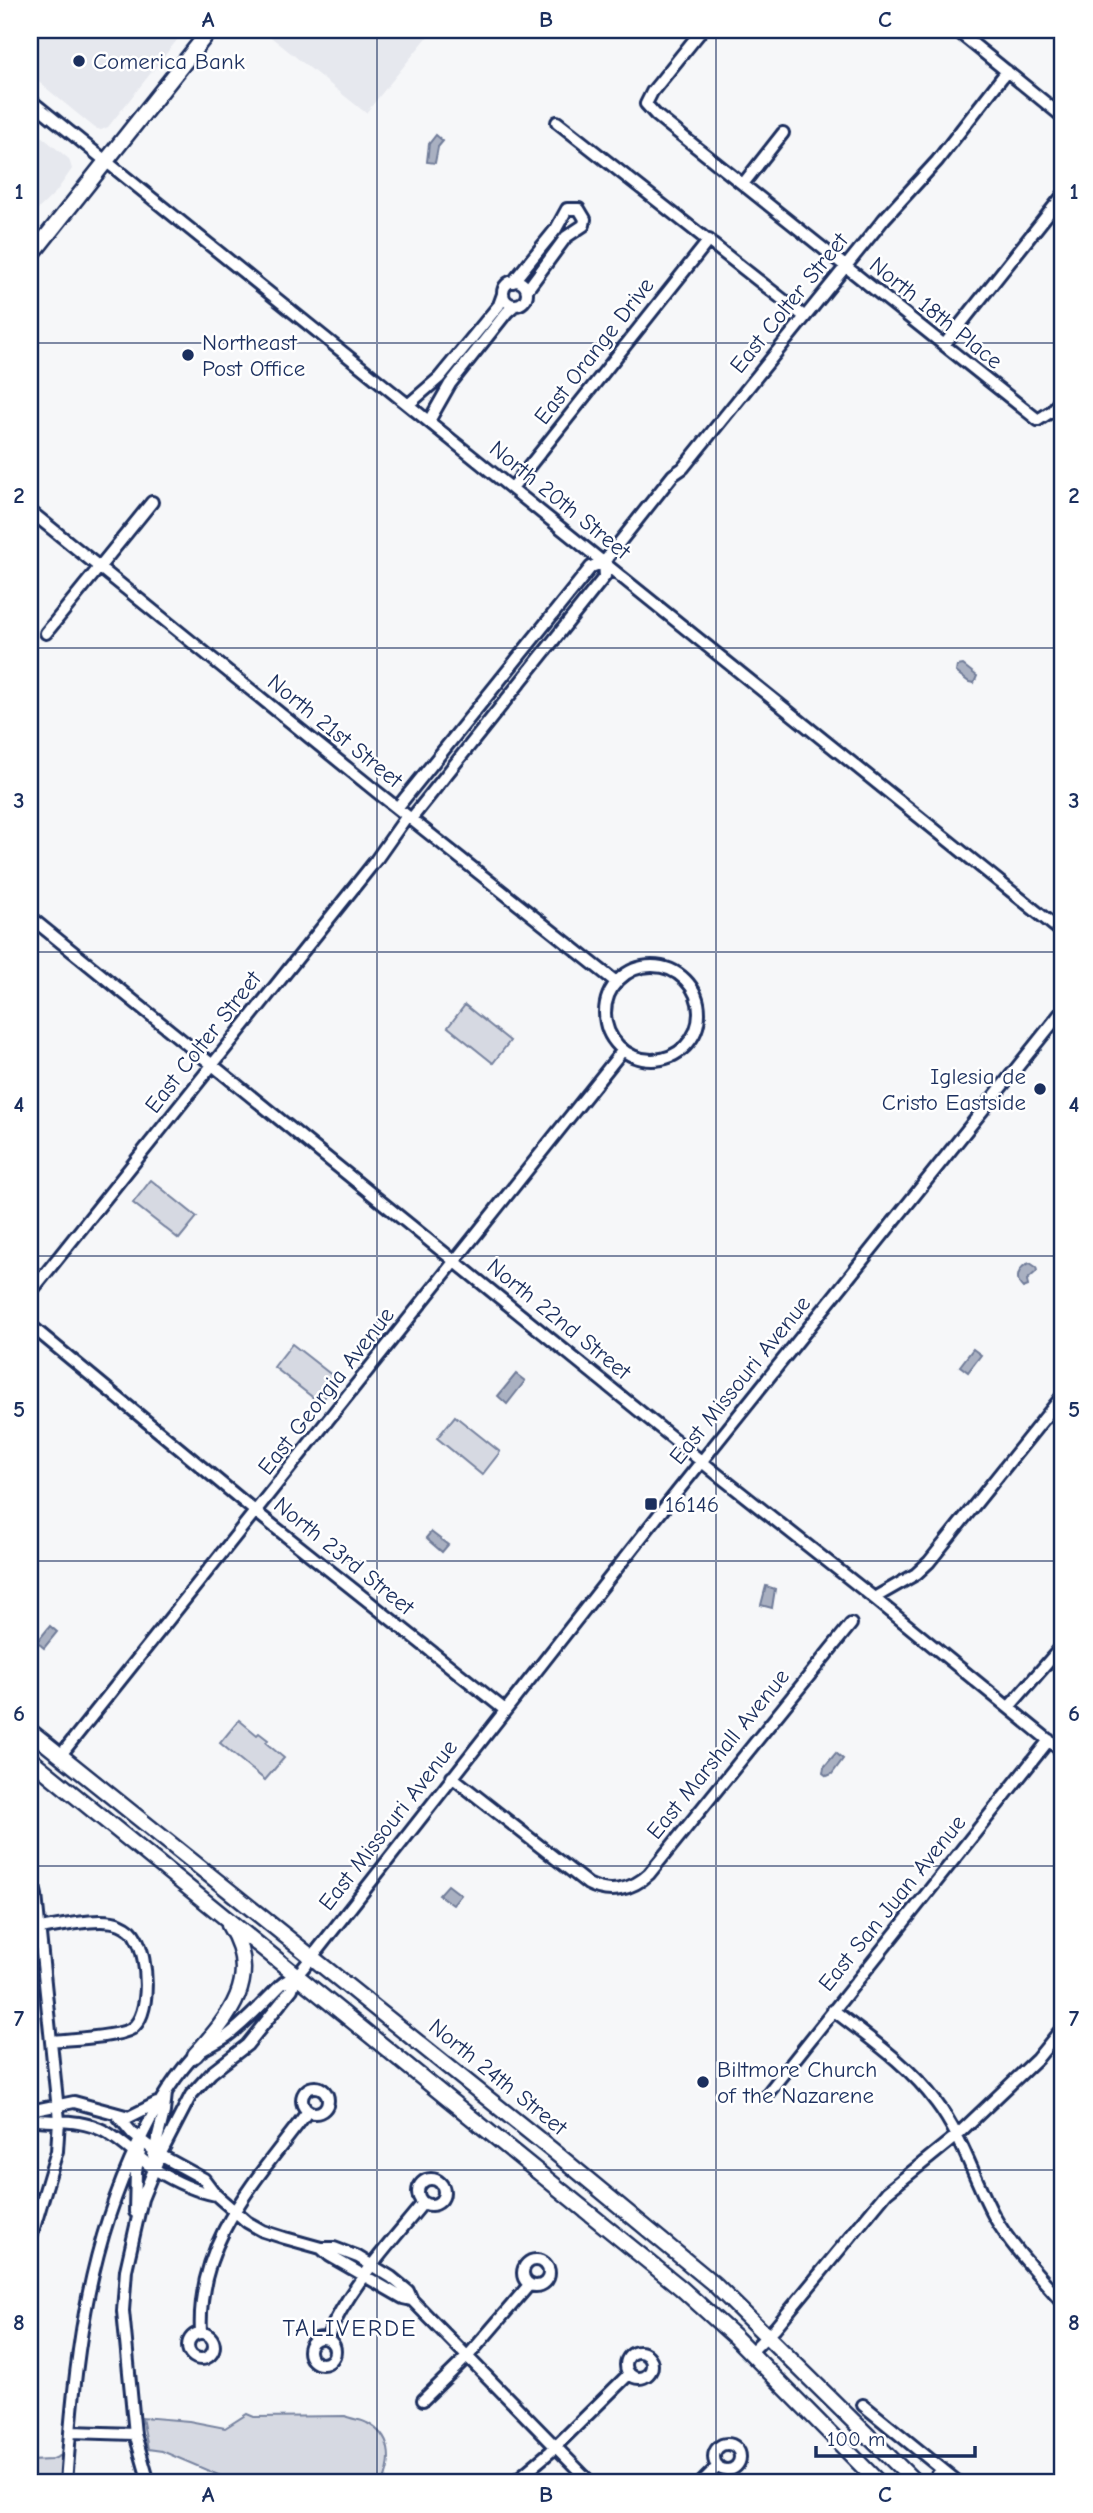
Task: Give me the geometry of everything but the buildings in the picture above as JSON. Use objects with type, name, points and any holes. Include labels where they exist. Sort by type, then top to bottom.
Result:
[{"type":"main road","points":[[30,257],[210,30]]},
{"type":"main road","name":"North 24th Street","points":[[30,1731],[568,2162],[723,2291],[916,2483]]},
{"type":"main road","points":[[30,1759],[681,2288],[750,2353],[879,2483]]},
{"type":"main road","points":[[195,2055],[236,2004],[243,1977],[241,1952],[225,1918]]},
{"type":"main road","points":[[551,2182],[568,2162]]},
{"type":"street","name":"North 18th Place","points":[[702,30],[652,92],[646,104],[656,115],[1038,420],[1052,411],[1063,397]]},
{"type":"street","points":[[956,30],[1063,117]]},
{"type":"street","name":"East Colter Street","points":[[397,808],[591,567],[604,562],[884,219],[937,161],[1007,71]]},
{"type":"street","name":"North 20th Street","points":[[30,100],[1063,933]]},
{"type":"street","points":[[557,122],[805,317]]},
{"type":"street","points":[[743,184],[783,133]]},
{"type":"street","points":[[944,345],[1063,195]]},
{"type":"street","points":[[409,404],[439,378],[499,304],[505,286],[513,282],[556,229],[567,209],[579,209],[585,219],[584,225],[566,237],[527,290],[524,300],[507,312],[450,384],[429,421]]},
{"type":"street","name":"East Orange Drive","points":[[513,488],[709,240]]},
{"type":"street","points":[[513,282],[523,284],[527,290]]},
{"type":"street","points":[[503,294],[508,303],[515,305]]},
{"type":"street","points":[[46,633],[152,502]]},
{"type":"street","name":"North 21st Street","points":[[30,511],[616,982]]},
{"type":"street","name":"East Colter Street","points":[[30,1293],[604,576],[604,562]]},
{"type":"street","name":"North 22nd Street","points":[[30,917],[1063,1752]]},
{"type":"street","points":[[659,965],[674,970],[687,980],[696,993],[700,1008],[699,1024],[682,1050],[668,1058],[637,1058],[623,1050],[612,1039],[606,1025],[607,1002],[616,982],[636,969],[659,965]]},
{"type":"street","name":"East Missouri Avenue","points":[[296,1976],[452,1776],[1063,1010]]},
{"type":"street","name":"East Georgia Avenue","points":[[60,1756],[623,1050]]},
{"type":"street","name":"North 23rd Street","points":[[30,1325],[257,1512],[505,1710]]},
{"type":"street","points":[[874,1598],[916,1574],[929,1562],[1063,1395]]},
{"type":"street","name":"East Marshall Avenue","points":[[452,1776],[581,1880],[606,1891],[638,1884],[649,1874],[851,1624]]},
{"type":"street","points":[[1009,1707],[1063,1645]]},
{"type":"street","name":"East San Juan Avenue","points":[[768,2093],[1049,1740]]},
{"type":"street","points":[[30,1869],[40,1929],[59,2120],[57,2151],[30,2241]]},
{"type":"street","points":[[40,1929],[101,1922],[118,1923],[138,1940],[142,1957],[145,2008],[135,2026],[120,2033],[52,2041]]},
{"type":"street","points":[[134,2232],[137,2154],[140,2139],[159,2102],[173,2080],[195,2055],[243,2023],[284,1982],[296,1976]]},
{"type":"street","points":[[157,2152],[191,2095],[211,2073],[247,2045],[292,1989],[296,1976]]},
{"type":"street","points":[[833,2010],[916,2079],[937,2103],[1005,2234],[1057,2287],[1063,2304]]},
{"type":"street","points":[[750,2353],[887,2192],[956,2136],[1037,2059],[1063,2027]]},
{"type":"street","points":[[173,2080],[191,2095]]},
{"type":"street","points":[[149,2483],[135,2434],[123,2311],[126,2270],[142,2199],[155,2169],[166,2091]]},
{"type":"street","points":[[30,2111],[74,2102],[129,2117],[159,2102]]},
{"type":"street","points":[[201,2333],[200,2304],[203,2281],[217,2242],[234,2212],[307,2111]]},
{"type":"street","points":[[117,2115],[140,2139],[157,2152],[197,2173],[234,2212],[264,2231],[321,2248],[334,2248],[373,2264],[408,2291],[412,2300],[591,2483]]},
{"type":"street","points":[[30,2119],[71,2120],[104,2132],[155,2169],[216,2196]]},
{"type":"street","points":[[66,2483],[78,2348],[85,2306],[104,2226],[137,2154]]},
{"type":"street","points":[[327,2338],[339,2310],[423,2203]]},
{"type":"street","points":[[321,2248],[330,2256],[403,2298],[412,2300]]},
{"type":"street","points":[[423,2400],[468,2356],[529,2285]]},
{"type":"street","points":[[513,2483],[629,2374]]},
{"type":"street","points":[[863,2405],[959,2483]]},
{"type":"street","points":[[71,2432],[135,2434]]},
{"type":"street","points":[[701,2483],[718,2466]]},
{"type":"street","points":[[931,2483],[942,2469]]},
{"type":"shaded area","points":[[30,30],[185,30],[108,127],[101,130],[30,75]]},
{"type":"shaded area","points":[[262,30],[433,30],[366,113]]},
{"type":"shaded area","points":[[30,127],[69,159],[72,169],[56,192],[30,217]]},
{"type":"shaded area","points":[[465,1005],[510,1041],[493,1063],[448,1027]]},
{"type":"shaded area","points":[[151,1180],[197,1217],[179,1239],[133,1203]]},
{"type":"shaded area","points":[[292,1344],[338,1380],[320,1403],[274,1367]]},
{"type":"shaded area","points":[[455,1416],[500,1452],[482,1475],[437,1438]]},
{"type":"shaded area","points":[[239,1720],[257,1735],[259,1733],[268,1740],[266,1743],[284,1758],[265,1780],[220,1743]]},
{"type":"shaded area","points":[[247,2414],[254,2417],[345,2416],[365,2422],[375,2428],[386,2442],[389,2457],[383,2483],[237,2483],[162,2451],[148,2449],[142,2417],[189,2421],[225,2428]]},
{"type":"shaded area","points":[[62,2455],[62,2483],[30,2483],[30,2461],[51,2460]]},
{"type":"water","points":[[436,135],[443,141],[438,147],[435,163],[427,162],[429,144]]},
{"type":"water","points":[[963,665],[977,676],[974,683],[956,672],[957,666]]},
{"type":"water","points":[[1030,1263],[1037,1271],[1027,1280],[1028,1286],[1023,1288],[1019,1274],[1023,1267]]},
{"type":"water","points":[[973,1349],[981,1355],[968,1372],[960,1366]]},
{"type":"water","points":[[516,1374],[525,1381],[507,1404],[498,1396]]},
{"type":"water","points":[[431,1532],[448,1545],[442,1552],[426,1538]]},
{"type":"water","points":[[766,1586],[775,1589],[772,1608],[761,1605]]},
{"type":"water","points":[[50,1626],[57,1632],[44,1648],[37,1642]]},
{"type":"water","points":[[836,1753],[843,1759],[832,1774],[827,1776],[823,1773],[824,1767]]},
{"type":"water","points":[[448,1885],[461,1895],[453,1905],[439,1895]]},
{"type":"place","name":"Comerica Bank","points":[[79,61]]},
{"type":"place","name":"Northeast Post Office","points":[[188,355]]},
{"type":"place","name":"Iglesia de Cristo Eastside","points":[[1040,1089]]},
{"type":"place","name":"16146","points":[[651,1504]]},
{"type":"place","name":"Biltmore Church of the Nazarene","points":[[703,2082]]},
{"type":"district","name":"TALIVERDE","points":[[350,2328]]}]
